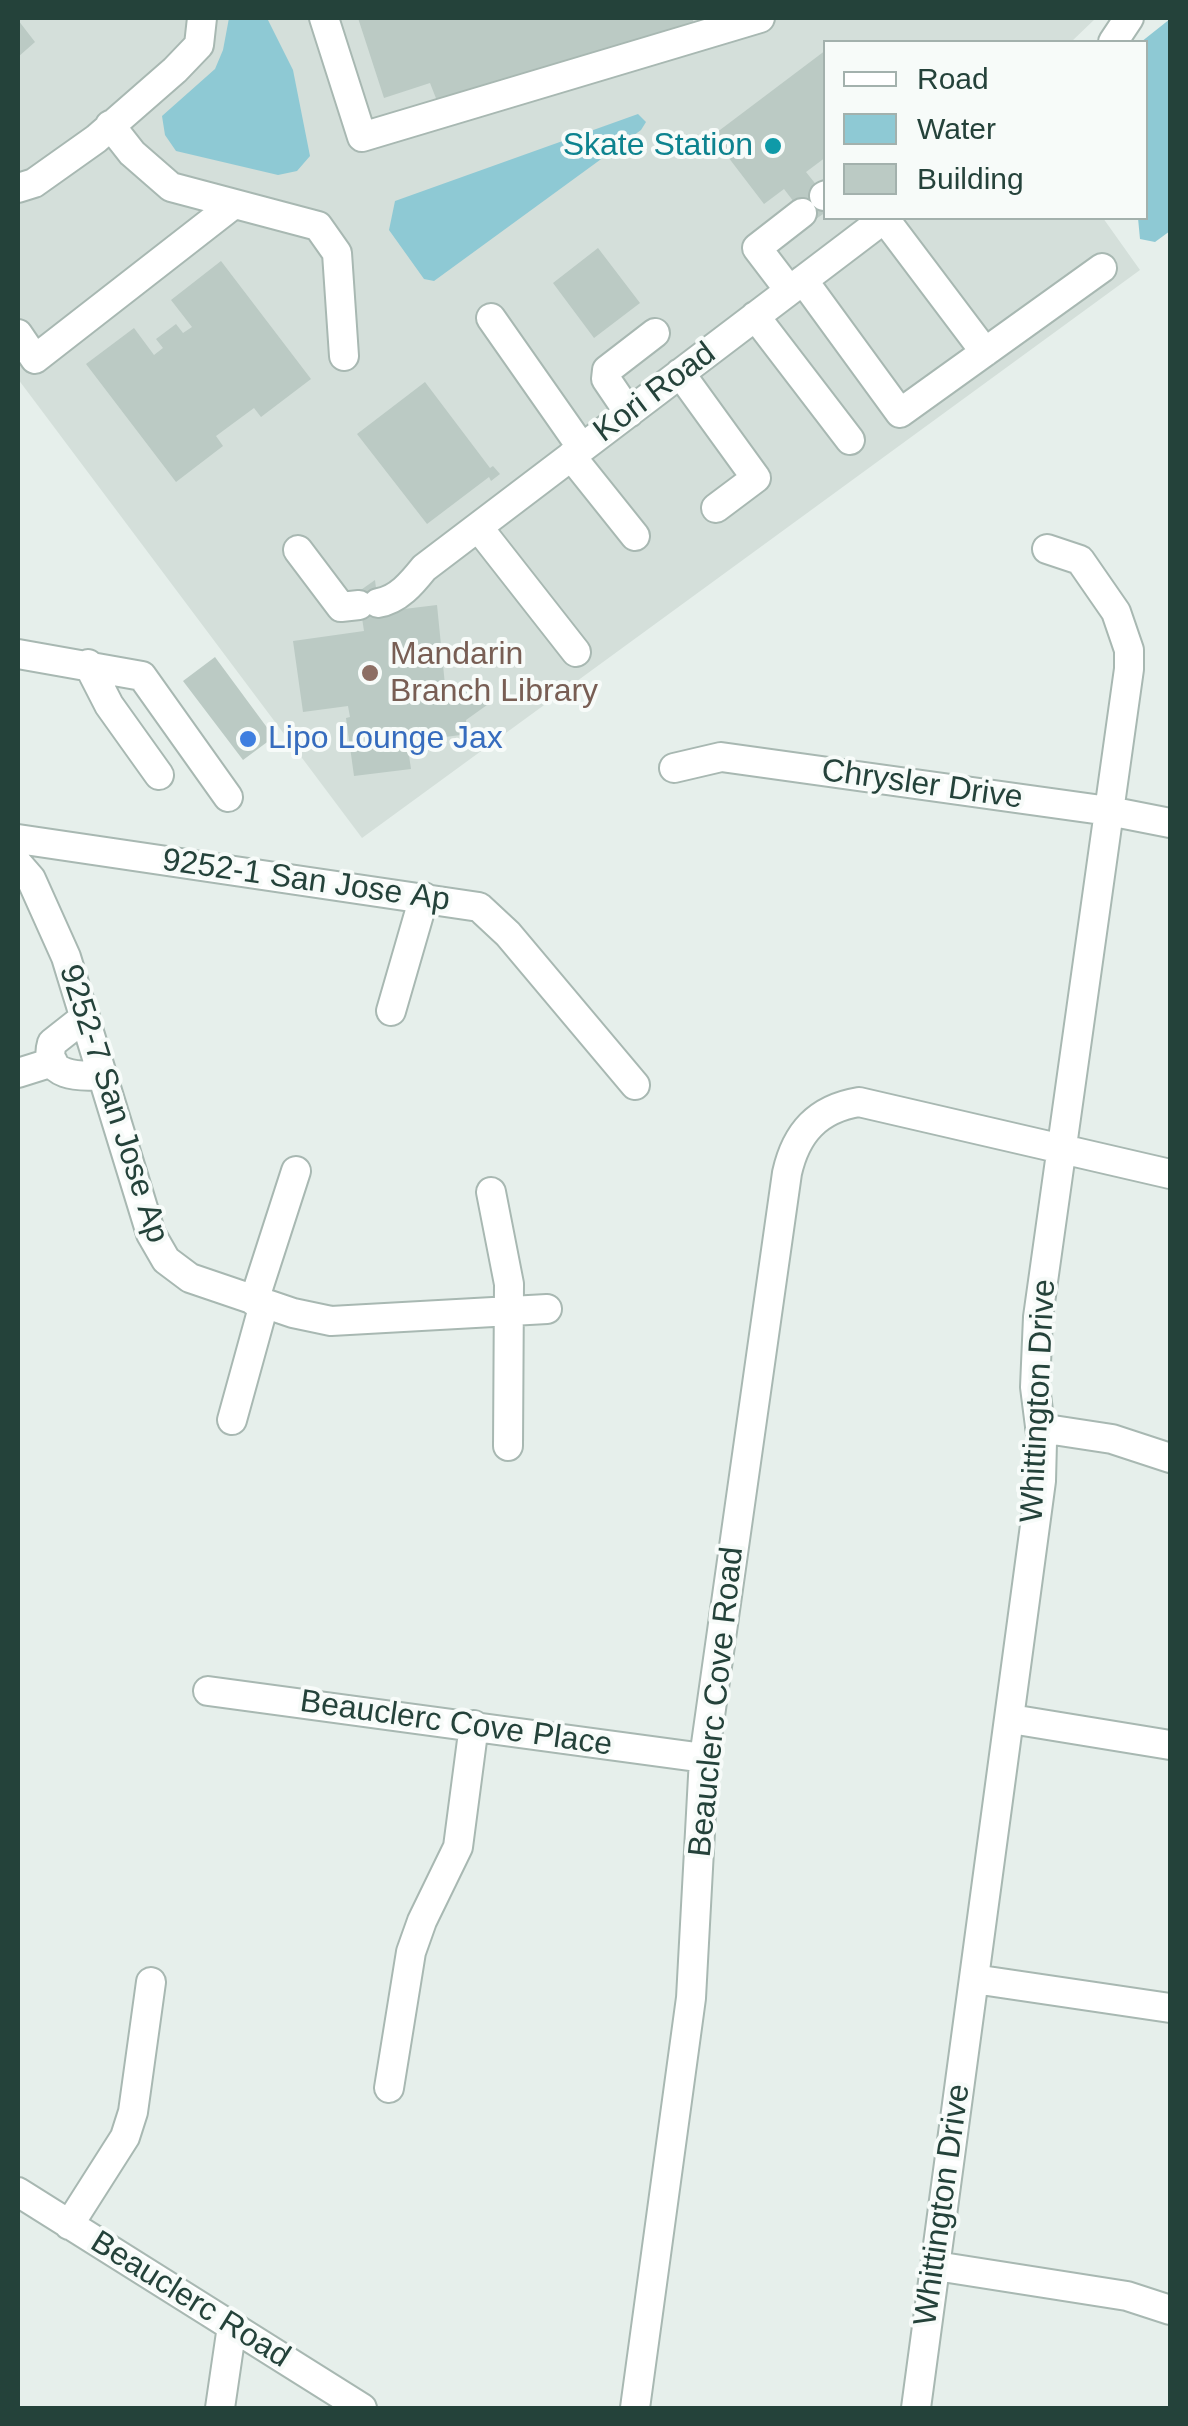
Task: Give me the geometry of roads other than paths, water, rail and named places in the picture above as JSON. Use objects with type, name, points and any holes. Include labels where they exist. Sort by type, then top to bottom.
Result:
[{"type":"street","points":[[18,188],[34,183],[96,139],[175,70],[198,45],[202,18]]},
{"type":"street","points":[[324,18],[362,137],[760,18]]},
{"type":"street","points":[[1114,40],[1129,18]]},
{"type":"street","points":[[110,125],[132,153],[171,187],[318,226],[337,253],[344,356]]},
{"type":"street","points":[[817,201],[757,248],[796,285],[900,414],[1102,268]]},
{"type":"street","points":[[18,334],[36,359],[234,204]]},
{"type":"street","name":"Kori Road","points":[[298,550],[341,607],[388,602],[424,568],[881,220]]},
{"type":"street","points":[[886,220],[985,352]]},
{"type":"street","points":[[755,316],[850,440]]},
{"type":"street","points":[[491,318],[634,536]]},
{"type":"street","points":[[628,412],[606,379],[606,370],[654,333]]},
{"type":"street","points":[[680,373],[756,478],[716,508]]},
{"type":"street","points":[[478,527],[576,652]]},
{"type":"street","name":"Whittington Drive","points":[[916,2408],[1041,1481],[1035,1387],[1038,1318],[1129,650],[1116,612],[1080,560],[1047,549]]},
{"type":"street","points":[[18,654],[142,676],[228,797]]},
{"type":"street","points":[[88,664],[109,705],[159,775]]},
{"type":"street","name":"Chrysler Drive","points":[[674,768],[721,757],[1109,811],[1170,823]]},
{"type":"street","name":"9252-1 San Jose Ap","points":[[18,838],[479,906],[635,1086]]},
{"type":"street","name":"9252-7 San Jose Ap","points":[[18,864],[31,880],[66,957],[159,1251],[190,1278],[259,1303],[330,1321],[547,1309]]},
{"type":"street","points":[[391,1011],[424,897]]},
{"type":"street","points":[[84,1017],[52,1043],[53,1062],[58,1070],[73,1078],[103,1075]]},
{"type":"street","points":[[18,1073],[53,1062]]},
{"type":"street","name":"Beauclerc Cove Road","points":[[635,2408],[690,1998],[697,1932],[704,1758],[787,1173],[798,1139],[812,1122],[830,1110],[846,1104],[873,1104],[1063,1148]]},
{"type":"street","points":[[1063,1148],[1170,1174]]},
{"type":"street","points":[[232,1420],[296,1171]]},
{"type":"street","points":[[492,1192],[506,1263],[510,1311],[508,1446]]},
{"type":"street","points":[[1040,1428],[1112,1439],[1170,1458]]},
{"type":"street","name":"Beauclerc Cove Place","points":[[208,1690],[704,1758]]},
{"type":"street","points":[[1010,1719],[1170,1745]]},
{"type":"street","points":[[388,2088],[411,1952],[458,1847],[474,1725]]},
{"type":"street","points":[[974,1979],[1170,2008]]},
{"type":"street","points":[[69,2225],[124,2137],[133,2112],[151,1982]]},
{"type":"street","name":"Beauclerc Road","points":[[18,2192],[362,2408]]},
{"type":"street","points":[[936,2266],[1127,2296],[1170,2310]]},
{"type":"street","points":[[220,2408],[232,2326]]},
{"type":"water","points":[[229,18],[267,18],[293,70],[310,156],[297,171],[278,175],[176,151],[165,135],[162,116],[215,69]]},
{"type":"water","points":[[1170,19],[1170,231],[1155,242],[1140,239],[1138,220],[1148,220],[1148,40],[1144,40]]},
{"type":"water","points":[[638,114],[646,122],[641,130],[434,281],[424,279],[389,230],[395,201]]},
{"type":"place","name":"Skate Station","points":[[773,146]]},
{"type":"place","name":"Mandarin Branch Library","points":[[370,673]]},
{"type":"place","name":"Lipo Lounge Jax","points":[[248,739]]}]
